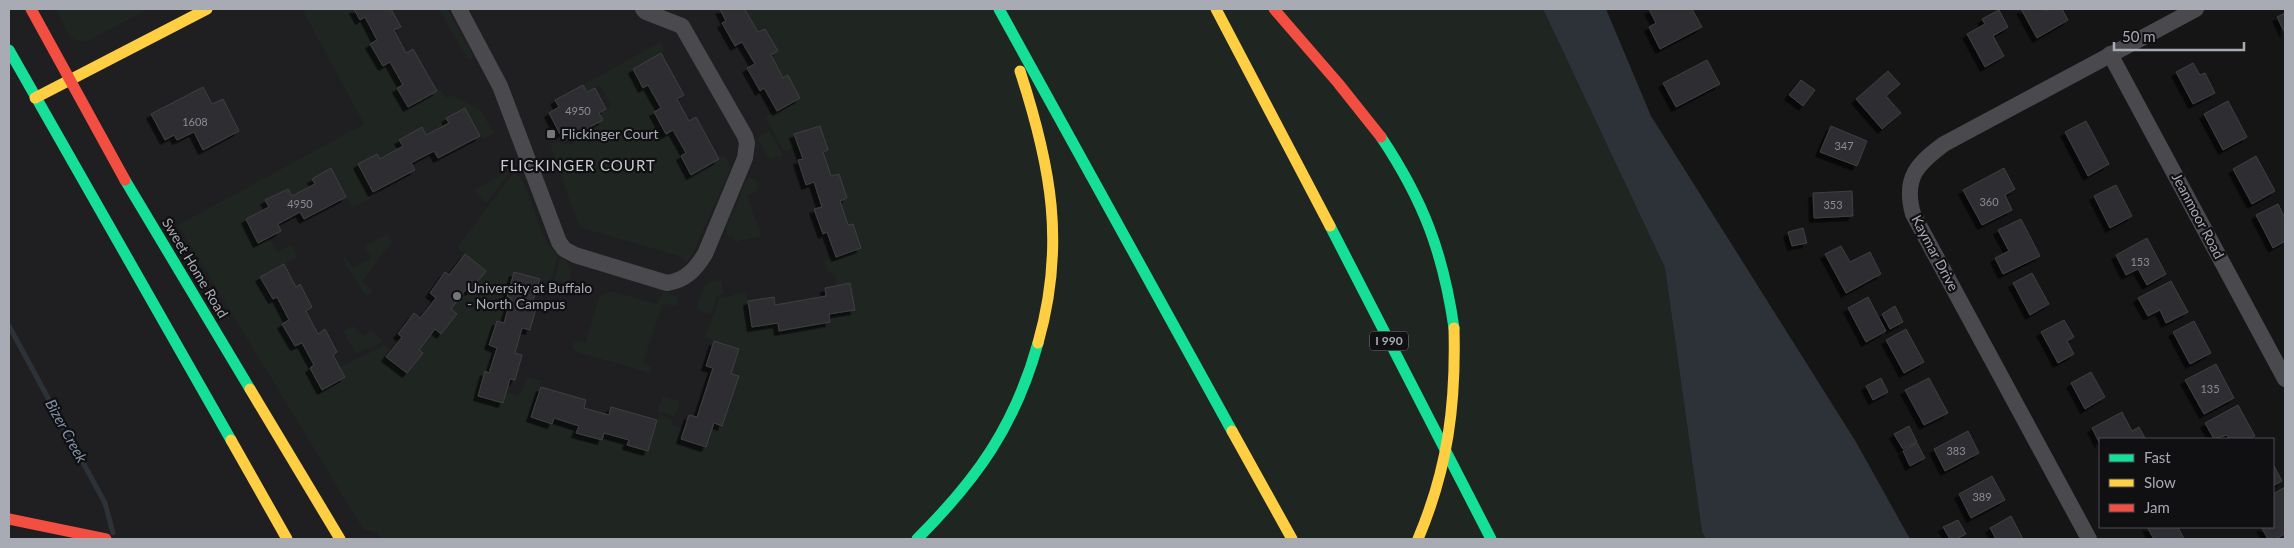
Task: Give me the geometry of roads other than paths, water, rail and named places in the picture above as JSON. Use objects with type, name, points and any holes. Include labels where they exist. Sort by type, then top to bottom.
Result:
[{"type":"main road","name":"Sweet Home Road","points":[[31,9],[69,80],[178,270],[340,539]]},
{"type":"main road","points":[[34,98],[207,9]]},
{"type":"main road","name":"I 990","points":[[1216,9],[1491,539]]},
{"type":"main road","points":[[1274,9],[1373,126],[1410,184],[1427,219],[1437,246],[1448,290],[1454,328],[1456,371],[1452,431],[1439,489],[1418,539]]},
{"type":"main road","points":[[917,539],[964,491],[1002,436],[1029,376],[1047,313],[1052,278],[1053,242],[1048,168],[1034,114],[1000,10]]},
{"type":"main road","points":[[1000,10],[1292,539]]},
{"type":"main road","points":[[9,50],[34,98],[287,539]]},
{"type":"main road","points":[[9,519],[106,539]]},
{"type":"street","points":[[458,9],[500,86],[559,242],[564,249],[575,255],[668,283],[688,276],[705,254],[745,158],[747,143],[745,136],[682,26],[643,9]]},
{"type":"street","name":"Kaymar Drive","points":[[2089,539],[1913,214],[1909,201],[1910,186],[1915,172],[1923,160],[1944,144],[2196,9]]},
{"type":"street","name":"Jeanmoor Road","points":[[2110,54],[2285,379]]},
{"type":"waterway","name":"Bizer Creek","points":[[9,326],[105,503],[113,533]]},
{"type":"place","name":"Flickinger Court","points":[[551,134]]},
{"type":"place","name":"University at Buffalo - North Campus","points":[[457,296]]},
{"type":"district","name":"FLICKINGER COURT","points":[[578,166]]}]
